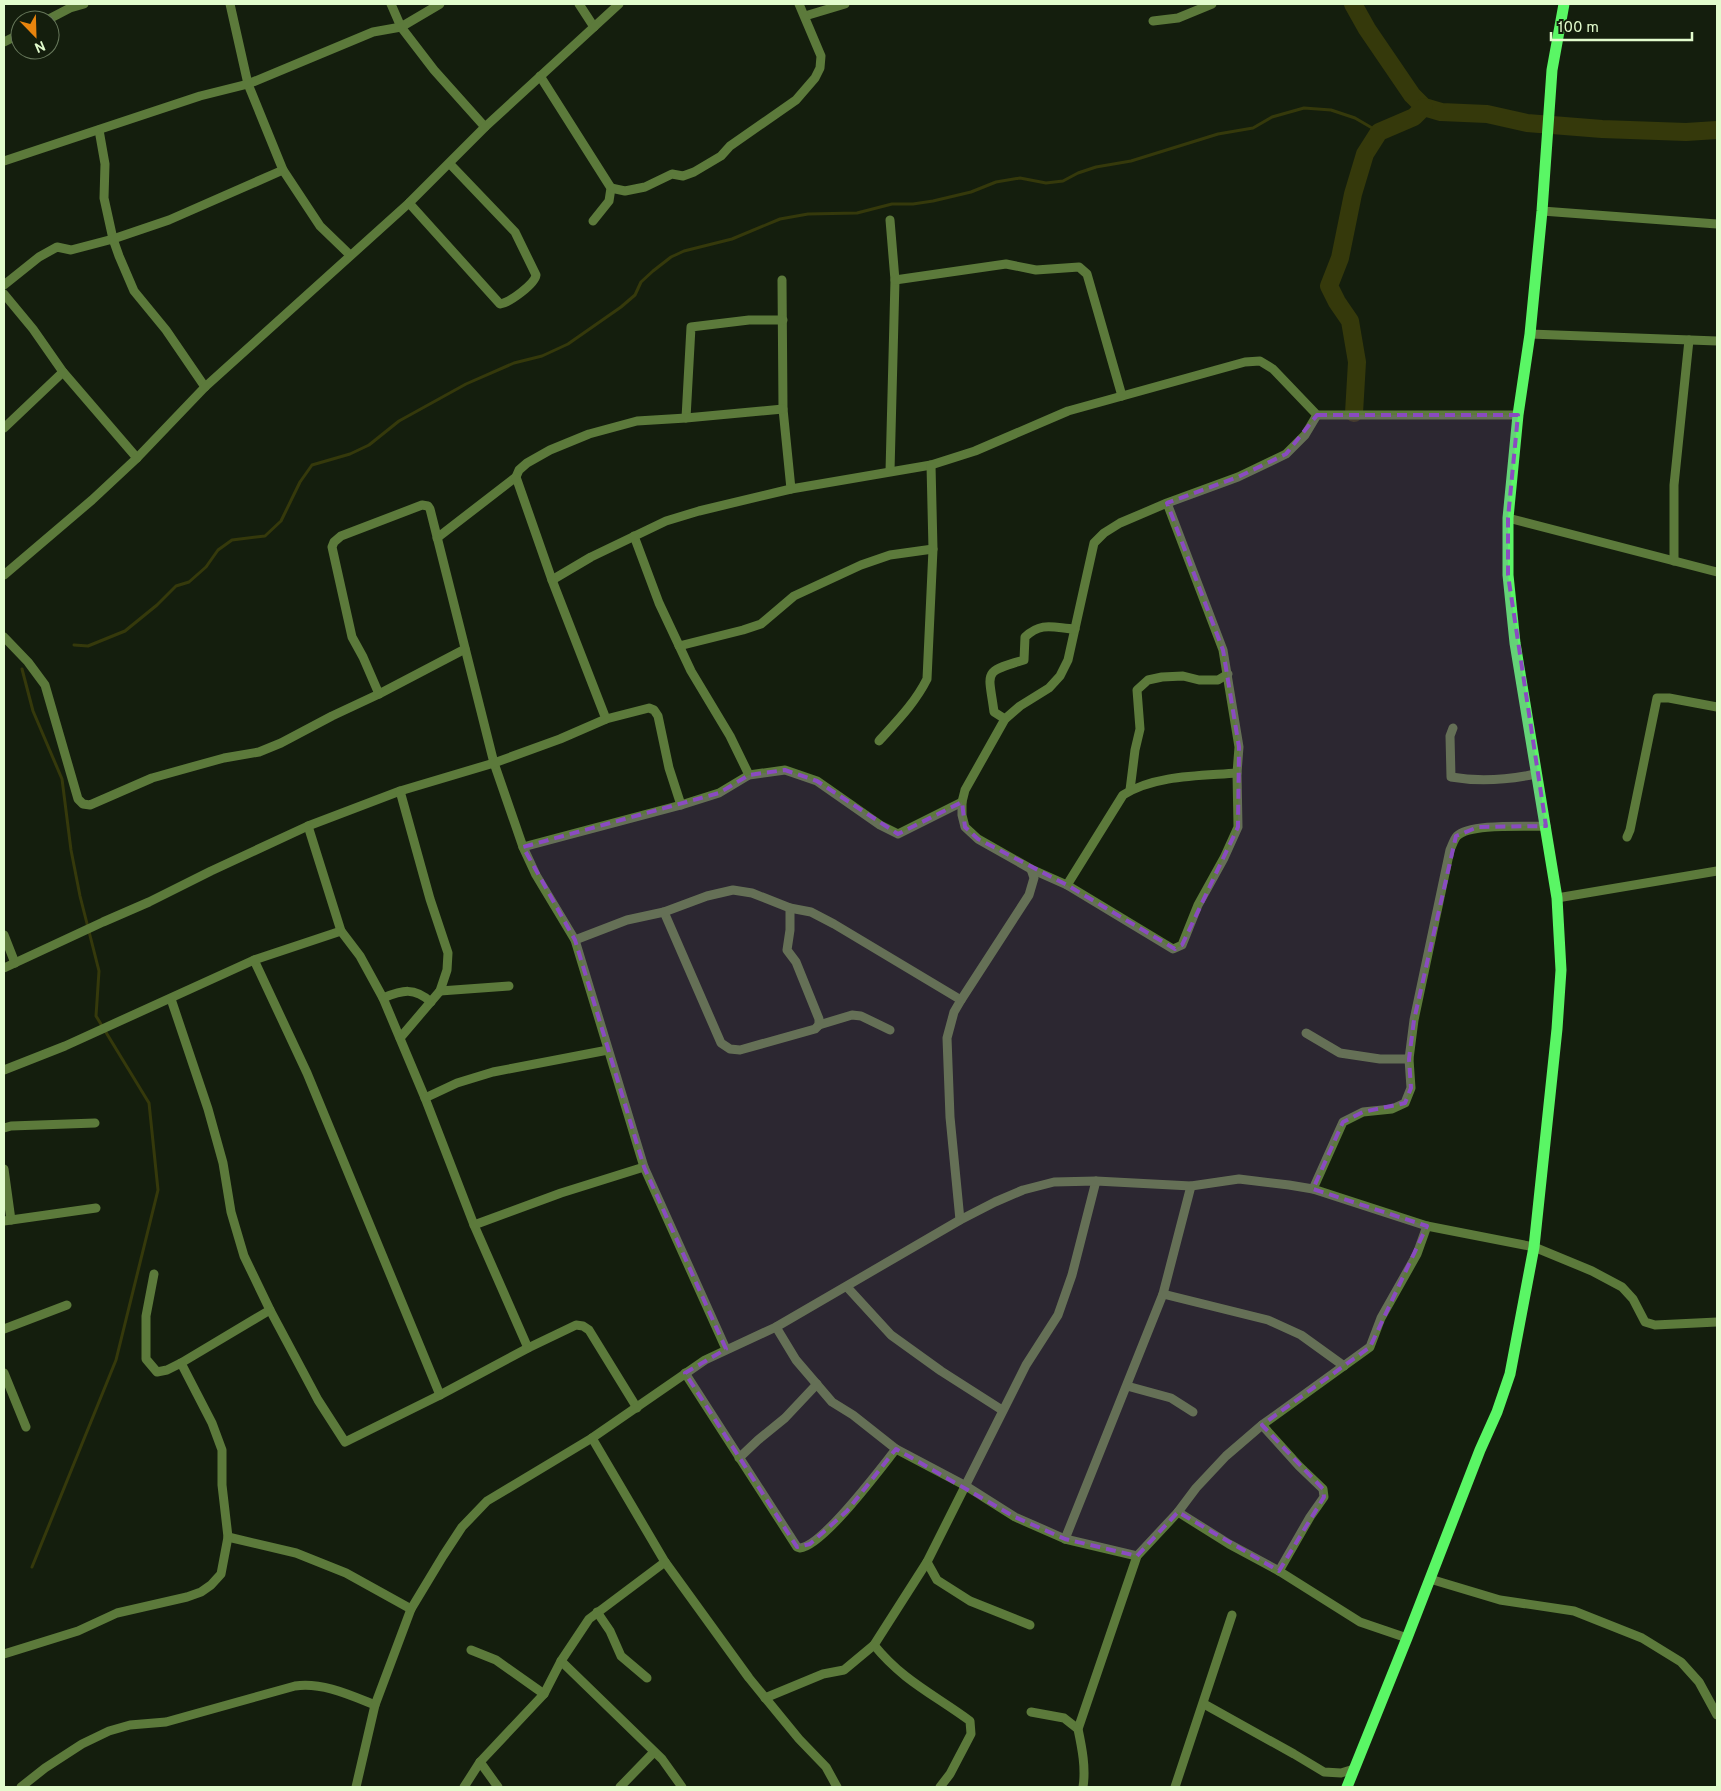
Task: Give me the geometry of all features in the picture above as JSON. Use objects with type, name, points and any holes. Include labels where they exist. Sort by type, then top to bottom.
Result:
[{"type":"main road","points":[[1347,1787],[1480,1450],[1497,1412],[1510,1374],[1534,1247],[1557,1029],[1561,970],[1557,898],[1515,643],[1508,575],[1508,518],[1518,415],[1530,334],[1542,211],[1552,70],[1564,4]]},
{"type":"street","points":[[60,13],[84,4]]},
{"type":"street","points":[[230,4],[248,84],[283,170],[320,226],[350,255]]},
{"type":"street","points":[[391,4],[401,27],[434,70],[484,127]]},
{"type":"street","points":[[4,162],[200,96],[248,84],[373,32],[401,27],[440,4]]},
{"type":"street","points":[[579,4],[594,27]]},
{"type":"street","points":[[4,575],[92,500],[137,458],[205,387],[409,203],[450,164],[484,127],[619,4]]},
{"type":"street","points":[[611,188],[625,191],[645,187],[672,174],[683,176],[694,172],[721,156],[730,146],[796,100],[815,78],[820,68],[822,56],[799,4]]},
{"type":"street","points":[[805,16],[845,4]]},
{"type":"street","points":[[1153,22],[1178,18],[1212,4]]},
{"type":"street","points":[[540,76],[611,188],[608,201],[593,221]]},
{"type":"street","points":[[99,130],[105,164],[104,198],[113,239],[134,291],[166,330],[205,387]]},
{"type":"street","points":[[409,203],[500,304],[507,302],[533,282],[536,275],[515,232],[450,164]]},
{"type":"street","points":[[4,285],[39,257],[57,247],[71,250],[113,239],[169,220],[283,170]]},
{"type":"street","points":[[1542,211],[1717,224]]},
{"type":"street","points":[[890,220],[895,280],[890,471]]},
{"type":"street","points":[[895,280],[1006,264],[1036,270],[1079,267],[1087,274],[1122,396]]},
{"type":"street","points":[[782,280],[783,408],[791,489]]},
{"type":"street","points":[[4,294],[33,329],[62,372],[137,458]]},
{"type":"street","points":[[686,418],[691,327],[749,320],[783,320]]},
{"type":"street","points":[[1530,334],[1717,341]]},
{"type":"street","points":[[1674,562],[1674,485],[1688,340]]},
{"type":"street","points":[[552,580],[591,557],[666,521],[699,511],[791,489],[930,465],[975,451],[1068,411],[1245,362],[1260,361],[1272,369],[1317,415],[1518,415]]},
{"type":"street","points":[[4,428],[62,372]]},
{"type":"street","points":[[437,538],[516,477],[519,470],[527,463],[550,450],[589,434],[637,421],[783,408]]},
{"type":"street","points":[[1167,503],[1224,650],[1239,747],[1237,773],[1238,827],[1224,858],[1198,905],[1182,945],[1173,949],[1067,885],[978,839],[965,826],[962,815],[962,802],[965,790],[1006,719],[1020,706],[1049,688],[1060,676],[1068,660],[1094,543],[1104,533],[1120,523],[1167,503],[1238,477],[1286,454],[1305,435],[1317,415]]},
{"type":"street","points":[[879,741],[907,712],[920,694],[927,679],[933,549],[930,465]]},
{"type":"street","points":[[516,477],[552,580],[606,719]]},
{"type":"street","points":[[379,694],[352,636],[332,547],[334,542],[342,536],[422,505],[428,506],[494,763],[523,847],[536,875],[575,940],[644,1167],[726,1348]]},
{"type":"street","points":[[1508,518],[1717,572]]},
{"type":"street","points":[[634,536],[660,603],[691,671],[730,736],[749,775]]},
{"type":"street","points":[[679,646],[761,624],[794,596],[861,565],[890,556],[933,549]]},
{"type":"street","points":[[1006,719],[994,712],[989,685],[989,677],[993,671],[1005,665],[1024,660],[1025,637],[1034,629],[1045,626],[1075,630]]},
{"type":"street","points":[[4,637],[28,662],[45,685],[78,799],[83,804],[90,805],[152,778],[224,758],[258,752],[281,744],[465,649]]},
{"type":"street","points":[[1130,790],[1135,750],[1140,730],[1138,690],[1148,680],[1162,676],[1218,680],[1228,674]]},
{"type":"street","points":[[1627,838],[1656,698],[1668,698],[1717,707]]},
{"type":"street","points":[[4,968],[149,902],[308,826],[400,791],[494,763],[560,739],[606,719],[649,708],[654,710],[658,716],[669,768],[681,805]]},
{"type":"street","points":[[1453,728],[1450,736],[1451,777],[1489,781],[1513,779],[1536,774]]},
{"type":"street","points":[[523,847],[681,805],[718,793],[749,775],[785,770],[817,781],[880,825],[898,834],[962,802]]},
{"type":"street","points":[[1067,885],[1123,794],[1130,790],[1161,781],[1237,773]]},
{"type":"street","points":[[400,791],[430,900],[448,953],[447,970],[440,992],[400,1038]]},
{"type":"street","points":[[308,826],[341,931],[360,956],[383,998],[425,1098],[474,1225],[528,1348]]},
{"type":"street","points":[[1314,1189],[1343,1122],[1363,1112],[1392,1109],[1405,1103],[1411,1088],[1409,1059],[1414,1020],[1448,859],[1456,836],[1478,827],[1546,826]]},
{"type":"street","points":[[960,1220],[950,1117],[947,1038],[954,1012],[1029,895],[1034,878],[1031,868]]},
{"type":"street","points":[[1557,898],[1717,871]]},
{"type":"street","points":[[575,940],[627,920],[664,912],[708,896],[733,890],[752,893],[790,908],[811,912],[961,1000]]},
{"type":"street","points":[[790,908],[790,930],[787,950],[796,962],[820,1025]]},
{"type":"street","points":[[664,912],[721,1043],[730,1050],[740,1050],[815,1029],[820,1025],[852,1016],[861,1016],[890,1030]]},
{"type":"street","points":[[4,1070],[111,1026],[254,960],[341,931]]},
{"type":"street","points":[[4,935],[15,963]]},
{"type":"street","points":[[254,960],[307,1073],[440,1395]]},
{"type":"street","points":[[440,992],[509,986]]},
{"type":"street","points":[[383,998],[397,992],[411,991],[422,994],[431,1002]]},
{"type":"street","points":[[171,999],[208,1109],[223,1163],[231,1212],[244,1256],[270,1310],[318,1400],[345,1442],[576,1325],[583,1326],[589,1330],[637,1408]]},
{"type":"street","points":[[1306,1033],[1340,1053],[1380,1059],[1409,1059]]},
{"type":"street","points":[[425,1098],[457,1083],[493,1072],[608,1050]]},
{"type":"street","points":[[4,1128],[74,1122],[95,1123]]},
{"type":"street","points":[[474,1225],[561,1193],[644,1167]]},
{"type":"street","points":[[4,1169],[7,1220],[96,1208]]},
{"type":"street","points":[[356,1787],[376,1705],[411,1609],[462,1527],[487,1501],[592,1438],[705,1360],[726,1348],[776,1327],[960,1220],[1023,1190],[1054,1182],[1096,1181],[1191,1186],[1238,1179],[1314,1189],[1427,1226],[1534,1247],[1592,1271],[1622,1287],[1633,1299],[1642,1318],[1648,1324],[1655,1326],[1717,1322]]},
{"type":"street","points":[[765,1698],[823,1674],[844,1670],[874,1645],[927,1562],[1002,1410],[1026,1365],[1058,1315],[1072,1275],[1096,1181]]},
{"type":"street","points":[[1065,1539],[1163,1294],[1191,1186]]},
{"type":"street","points":[[1083,1787],[1082,1750],[1078,1729],[1137,1556],[1226,1456],[1262,1425],[1370,1347],[1381,1318],[1417,1254],[1427,1226]]},
{"type":"street","points":[[154,1274],[146,1316],[146,1359],[157,1372],[181,1363],[270,1310]]},
{"type":"street","points":[[847,1287],[891,1336],[1002,1410]]},
{"type":"street","points":[[1163,1294],[1268,1320],[1301,1335],[1344,1366]]},
{"type":"street","points":[[4,1329],[67,1305]]},
{"type":"street","points":[[776,1327],[796,1360],[832,1402],[853,1415],[896,1449],[966,1486],[1015,1517],[1065,1539],[1137,1556]]},
{"type":"street","points":[[4,1654],[78,1631],[116,1613],[201,1592],[221,1574],[228,1536],[222,1485],[222,1450],[212,1423],[181,1363]]},
{"type":"street","points":[[4,1373],[26,1427]]},
{"type":"street","points":[[685,1373],[797,1547],[800,1548],[810,1544],[847,1510],[896,1449]]},
{"type":"street","points":[[739,1458],[785,1418],[817,1384]]},
{"type":"street","points":[[1127,1386],[1171,1398],[1193,1412]]},
{"type":"street","points":[[1262,1425],[1299,1466],[1323,1489],[1324,1497],[1279,1570]]},
{"type":"street","points":[[592,1438],[665,1562],[765,1698],[799,1739],[826,1767],[836,1787]]},
{"type":"street","points":[[1178,1512],[1230,1544],[1279,1570],[1360,1622],[1407,1638]]},
{"type":"street","points":[[228,1536],[296,1553],[346,1573],[411,1609]]},
{"type":"street","points":[[464,1787],[480,1762],[544,1694],[561,1661],[589,1619],[665,1562]]},
{"type":"street","points":[[927,1562],[937,1580],[970,1601],[1030,1626]]},
{"type":"street","points":[[1430,1579],[1500,1600],[1574,1611],[1642,1638],[1681,1662],[1699,1682],[1717,1715]]},
{"type":"street","points":[[597,1612],[610,1631],[621,1656],[647,1678]]},
{"type":"street","points":[[1175,1787],[1232,1615]]},
{"type":"street","points":[[874,1645],[905,1677],[970,1721],[972,1734],[950,1774],[940,1787]]},
{"type":"street","points":[[471,1650],[496,1660],[544,1694]]},
{"type":"street","points":[[561,1661],[662,1759],[682,1787]]},
{"type":"street","points":[[21,1787],[45,1768],[82,1744],[109,1731],[130,1725],[166,1722],[294,1686],[307,1684],[320,1686],[376,1705]]},
{"type":"street","points":[[1204,1704],[1324,1772],[1341,1773],[1354,1769]]},
{"type":"street","points":[[1031,1712],[1064,1718],[1078,1729]]},
{"type":"street","points":[[620,1787],[654,1752]]},
{"type":"street","points":[[480,1762],[498,1787]]},
{"type":"highlighted area","points":[[1317,415],[1518,415],[1508,518],[1508,575],[1546,826],[1478,827],[1456,836],[1414,1020],[1409,1059],[1411,1088],[1405,1103],[1363,1112],[1343,1122],[1313,1189],[1427,1226],[1370,1347],[1262,1425],[1323,1489],[1324,1497],[1279,1571],[1178,1512],[1137,1556],[1065,1539],[1015,1517],[896,1449],[847,1511],[810,1544],[797,1547],[685,1373],[726,1349],[644,1167],[575,940],[523,847],[719,793],[749,775],[785,770],[817,781],[898,834],[962,802],[965,827],[978,839],[1067,885],[1175,949],[1182,945],[1238,827],[1239,747],[1223,650],[1167,503],[1238,477],[1286,454]]},
{"type":"waterway","points":[[1353,4],[1367,29],[1412,95],[1424,107],[1441,112],[1487,114],[1527,123],[1602,129],[1686,132],[1717,130]]},
{"type":"waterway","points":[[1354,413],[1357,362],[1350,321],[1329,286],[1340,258],[1353,194],[1365,154],[1379,132],[1414,117],[1424,107]]},
{"type":"waterway","points":[[74,645],[88,646],[125,631],[157,605],[176,586],[189,582],[206,567],[218,550],[232,540],[265,536],[281,521],[300,482],[312,465],[350,454],[369,445],[399,421],[466,384],[514,363],[542,356],[568,344],[621,307],[635,295],[641,282],[653,271],[671,257],[684,251],[732,239],[780,219],[808,214],[857,213],[892,204],[913,204],[933,201],[971,192],[996,182],[1020,178],[1046,183],[1063,181],[1078,173],[1096,167],[1131,161],[1218,134],[1253,128],[1272,117],[1304,108],[1331,110],[1355,118],[1379,132]]},
{"type":"waterway","points":[[22,669],[33,711],[62,779],[71,850],[80,896],[99,971],[96,1016],[149,1103],[158,1190],[116,1360],[32,1567]]}]
